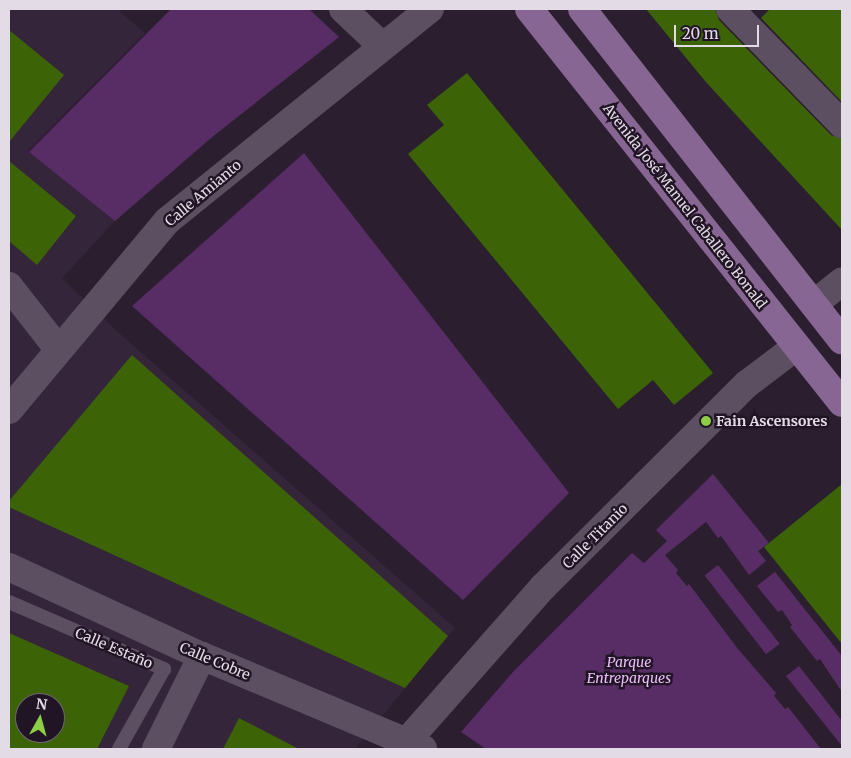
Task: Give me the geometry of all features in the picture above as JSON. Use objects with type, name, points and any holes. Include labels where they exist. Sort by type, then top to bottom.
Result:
[{"type":"main road","name":"Avenida José Manuel Caballero Bonald","points":[[529,9],[842,403]]},
{"type":"main road","points":[[582,9],[842,340]]},
{"type":"street","points":[[343,9],[382,46]]},
{"type":"street","name":"Calle Amianto","points":[[9,410],[167,221],[430,9]]},
{"type":"street","points":[[730,9],[842,124]]},
{"type":"street","points":[[814,304],[842,281]]},
{"type":"street","points":[[9,286],[59,350]]},
{"type":"street","name":"Calle Titanio","points":[[416,745],[550,581],[747,384],[796,347]]},
{"type":"street","name":"Calle Cobre","points":[[9,568],[202,656],[416,745]]},
{"type":"street","points":[[156,749],[202,656]]},
{"type":"lane","name":"Calle Estaño","points":[[9,602],[164,669],[119,749]]},
{"type":"shaded area","points":[[9,9],[117,9],[145,33],[28,151],[115,221],[62,278],[118,332],[455,628],[355,749],[9,749]]},
{"type":"green space","points":[[171,9],[309,9],[339,37],[211,138],[115,221],[29,152]]},
{"type":"green space","points":[[304,153],[569,493],[463,600],[132,306]]},
{"type":"green space","name":"Parque Entreparques","points":[[713,474],[769,543],[758,551],[766,561],[749,575],[721,536],[718,538],[706,522],[665,555],[678,570],[676,573],[687,586],[689,584],[738,649],[776,693],[774,696],[785,709],[788,707],[821,749],[486,749],[461,732],[513,672],[632,553],[644,563],[667,541],[656,530]]},
{"type":"green space","points":[[718,565],[780,644],[766,654],[705,575]]},
{"type":"green space","points":[[775,572],[842,656],[842,692],[820,659],[817,661],[790,627],[792,625],[782,610],[778,612],[757,586]]},
{"type":"green space","points":[[799,666],[842,721],[842,746],[786,676]]},
{"type":"building","points":[[646,9],[715,9],[719,20],[831,135],[842,139],[842,230],[705,81]]},
{"type":"building","points":[[770,9],[842,9],[842,102],[761,18]]},
{"type":"building","points":[[9,30],[64,75],[9,142]]},
{"type":"building","points":[[467,73],[713,373],[674,405],[653,380],[618,409],[408,154],[444,125],[427,105]]},
{"type":"building","points":[[9,161],[76,216],[37,265],[9,241]]},
{"type":"building","points":[[132,355],[448,636],[405,688],[9,507],[9,501]]},
{"type":"building","points":[[842,484],[842,644],[764,547]]},
{"type":"building","points":[[9,633],[129,686],[97,749],[9,749]]},
{"type":"building","points":[[239,718],[299,749],[223,749]]},
{"type":"place","name":"Fain Ascensores","points":[[706,421]]}]
